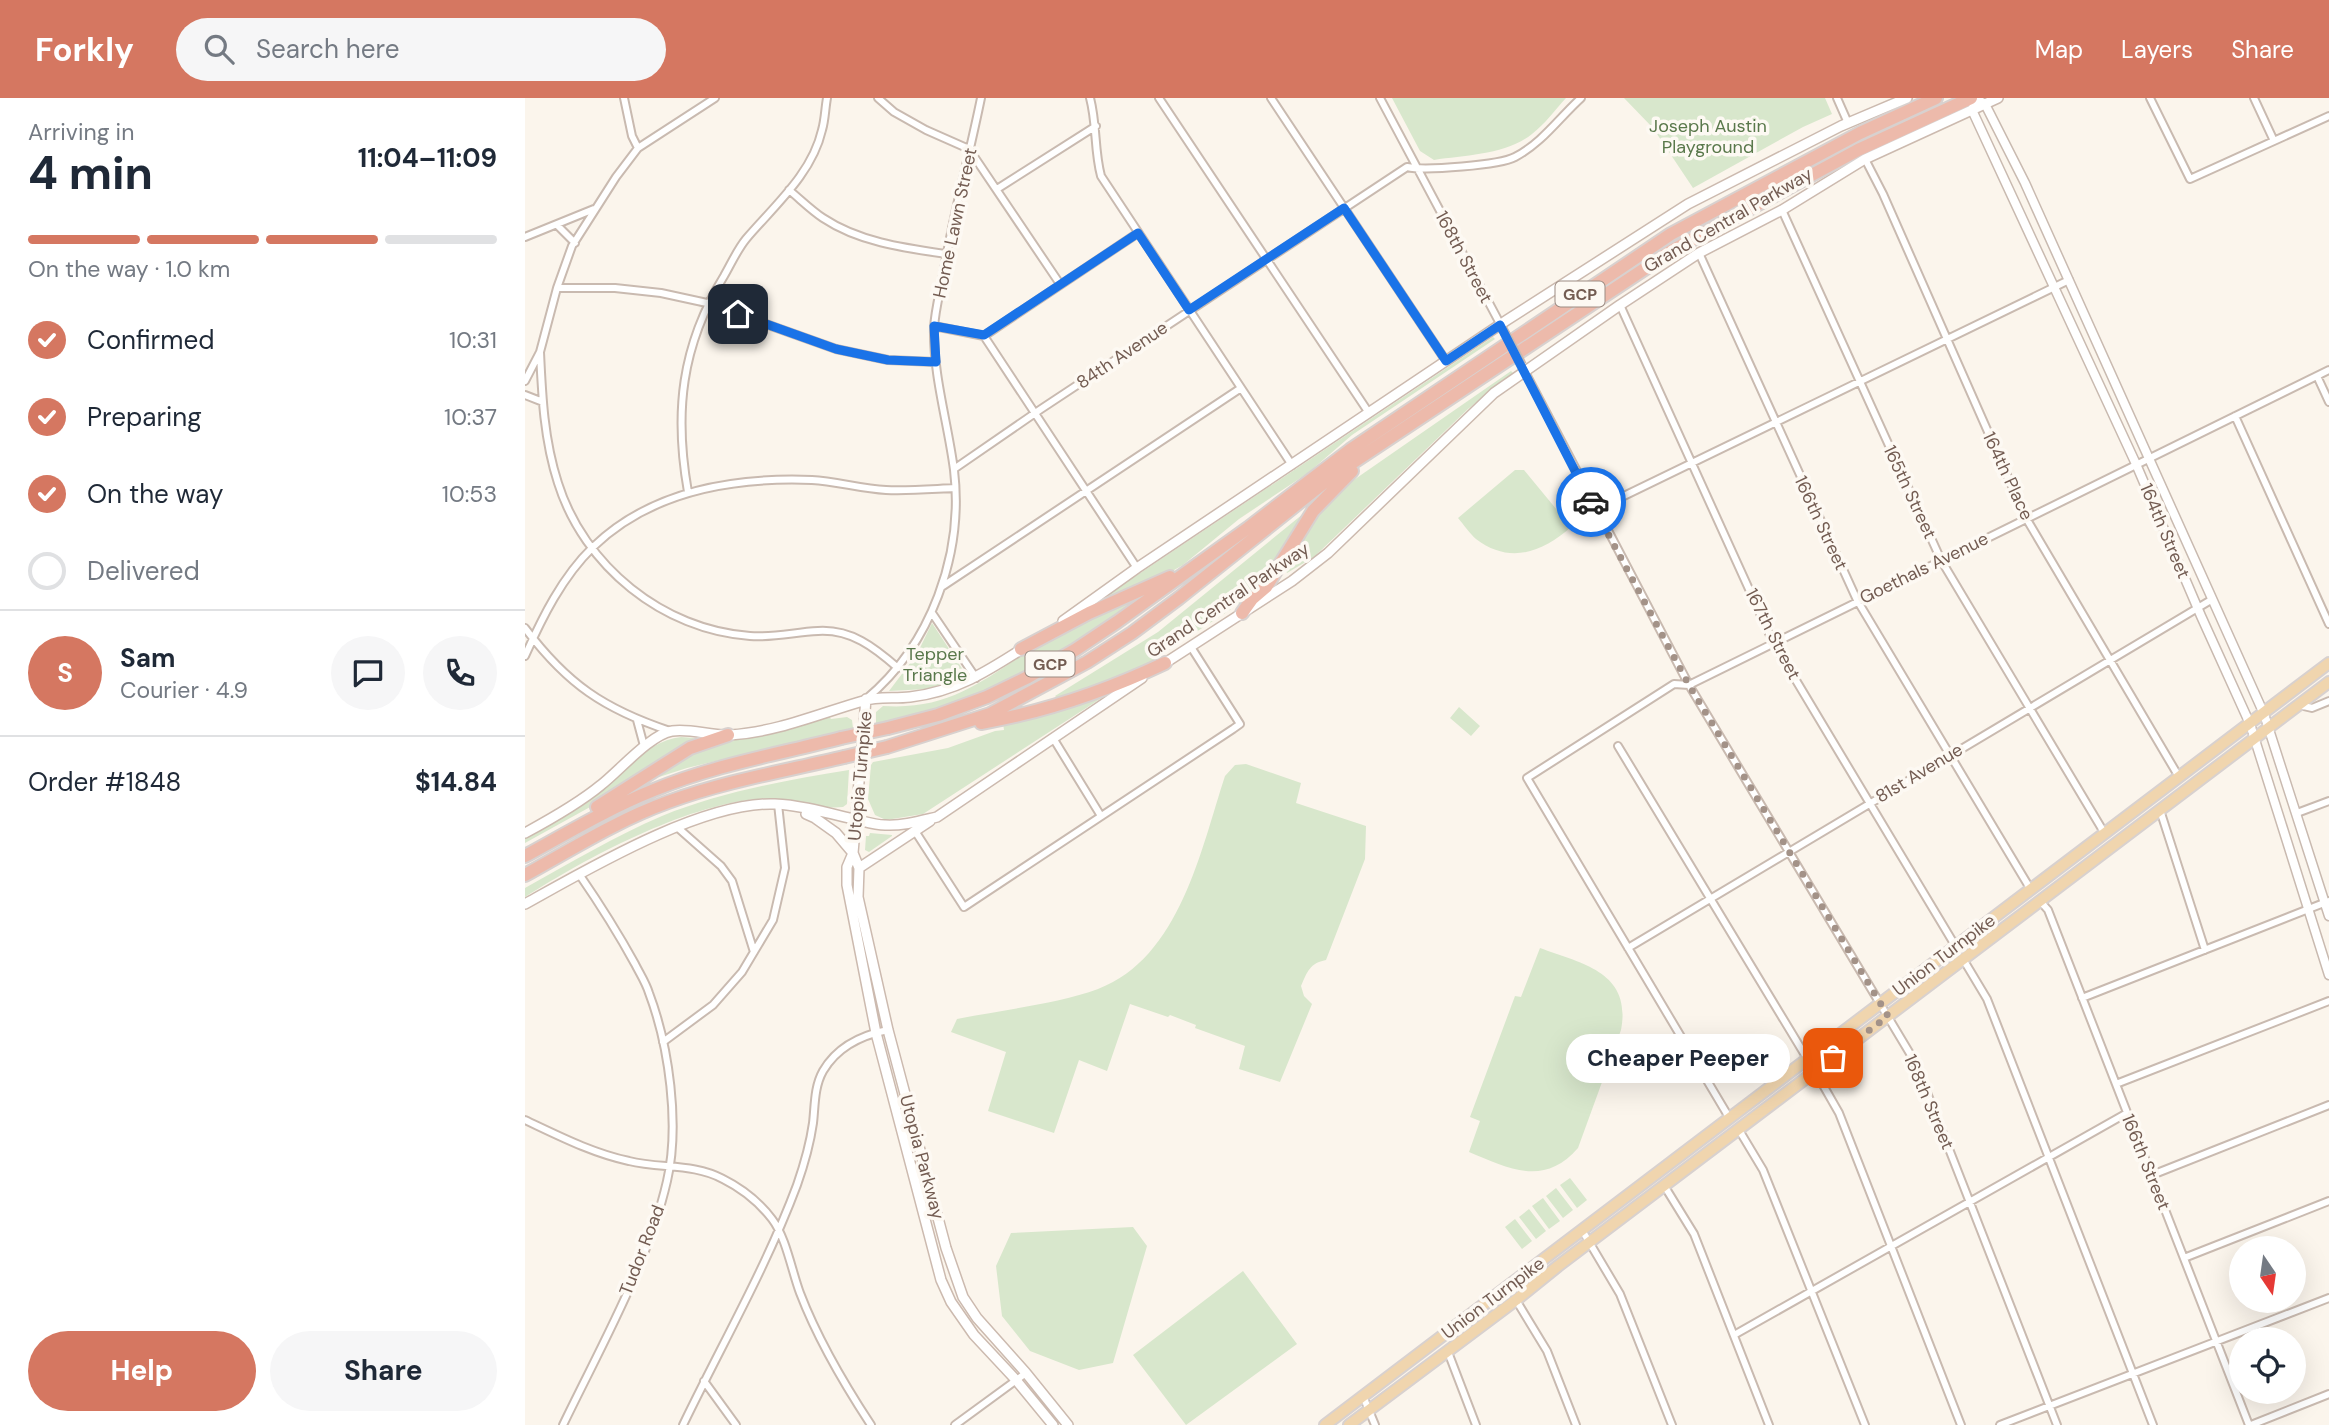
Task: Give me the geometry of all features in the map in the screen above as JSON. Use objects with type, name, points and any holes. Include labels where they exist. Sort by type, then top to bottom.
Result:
[{"type":"highway","name":"Grand Central Parkway","points":[[525,854],[604,812],[655,789],[704,772],[939,715],[987,697],[1028,677],[1117,622],[1368,438],[1671,234],[1851,138],[1936,98]]},
{"type":"highway","name":"Grand Central Parkway","points":[[525,875],[621,822],[667,802],[733,782],[887,747],[943,731],[990,714],[1036,691],[1132,633],[1331,477],[1695,236],[1858,150],[1976,102]]},
{"type":"highway","points":[[1242,613],[1252,599],[1266,587],[1313,511],[1369,453]]},
{"type":"highway","points":[[1021,649],[1090,613],[1195,565]]},
{"type":"highway","points":[[943,731],[1006,719],[1133,678],[1165,663]]},
{"type":"highway","points":[[525,854],[690,748],[728,735]]},
{"type":"main road","name":"Grand Central Parkway","points":[[670,731],[728,735],[801,722],[866,699],[911,697],[949,690],[976,678],[1446,361],[1502,329],[1688,204],[1848,123],[1907,98]]},
{"type":"main road","name":"Grand Central Parkway","points":[[525,904],[579,874],[677,827],[755,804],[778,804],[882,825],[908,824],[937,817],[1292,580],[1328,553],[1494,393],[1524,369],[1699,253],[1782,210],[1865,159],[1976,102],[1998,98]]},
{"type":"main road","name":"Union Turnpike","points":[[1325,1425],[2329,663]]},
{"type":"main road","name":"Union Turnpike","points":[[1349,1425],[2329,682]]},
{"type":"main road","name":"Utopia Turnpike","points":[[848,894],[847,867],[853,853],[866,699]]},
{"type":"main road","points":[[525,833],[577,803],[601,786],[644,746],[670,731]]},
{"type":"main road","points":[[778,804],[815,818],[836,832],[853,853]]},
{"type":"main road","points":[[859,868],[937,817]]},
{"type":"main road","name":"Utopia Parkway","points":[[853,853],[859,868],[858,897],[888,1030],[954,1275],[963,1297],[977,1318],[1068,1425]]},
{"type":"main road","name":"Utopia Parkway","points":[[848,894],[876,1033],[941,1279],[951,1301],[974,1335],[1053,1425]]},
{"type":"street","points":[[624,98],[632,136],[638,148]]},
{"type":"street","points":[[525,381],[540,352],[557,288],[575,243],[596,208],[638,148],[715,98]]},
{"type":"street","points":[[688,492],[683,463],[681,392],[694,337],[707,303],[744,242],[809,164],[822,131],[827,98]]},
{"type":"street","points":[[878,98],[894,112],[926,130],[969,149],[1061,284]]},
{"type":"street","name":"Home Lawn Street","points":[[866,699],[898,668],[932,613],[943,586],[953,536],[954,470],[936,362],[934,326],[946,254],[981,98]]},
{"type":"street","points":[[1090,98],[1096,126],[1095,149],[1101,176],[1291,465]]},
{"type":"street","points":[[1159,98],[1369,413]]},
{"type":"street","points":[[1272,98],[1446,361]]},
{"type":"street","name":"168th Street","points":[[1380,98],[1689,685],[1915,1062],[2057,1425]]},
{"type":"street","name":"84th Avenue","points":[[954,470],[1189,310],[1407,167],[1431,170],[1514,158],[1548,132],[1581,98]]},
{"type":"street","points":[[1836,98],[1848,123]]},
{"type":"street","points":[[2150,98],[2190,179],[2329,116]]},
{"type":"street","points":[[2254,98],[2274,141]]},
{"type":"street","name":"164th Street","points":[[1976,102],[2069,280],[2264,713],[2327,902],[2329,916]]},
{"type":"street","name":"164th Street","points":[[1976,102],[2055,287],[2250,724],[2329,975]]},
{"type":"street","points":[[997,189],[1096,126]]},
{"type":"street","name":"164th Place","points":[[1865,159],[1883,194],[2026,518],[2179,777]]},
{"type":"street","points":[[789,190],[824,219],[862,237],[898,247],[946,254]]},
{"type":"street","points":[[525,237],[596,208]]},
{"type":"street","name":"165th Street","points":[[1782,210],[1941,560],[2105,834]]},
{"type":"street","points":[[557,225],[575,243]]},
{"type":"street","points":[[934,326],[984,335],[1138,233]]},
{"type":"street","name":"166th Street","points":[[1699,253],[1857,600],[2031,890]]},
{"type":"street","points":[[1595,510],[2069,280]]},
{"type":"street","points":[[557,288],[615,288],[661,293],[707,303],[836,349],[888,360],[936,362]]},
{"type":"street","name":"167th Street","points":[[1621,305],[1773,642],[1956,947]]},
{"type":"street","points":[[984,335],[1137,568]]},
{"type":"street","points":[[540,352],[547,443],[558,485],[574,519],[592,547],[633,591],[657,607],[693,624],[716,631],[751,636],[839,632],[871,645],[898,668]]},
{"type":"street","name":"Goethals Avenue","points":[[1628,948],[1527,778],[1674,684],[1689,685],[2329,370]]},
{"type":"street","points":[[2317,376],[2329,401]]},
{"type":"street","points":[[943,586],[1241,388]]},
{"type":"street","points":[[525,395],[543,402]]},
{"type":"street","points":[[2235,416],[2329,624]]},
{"type":"street","points":[[525,656],[558,591],[592,547],[637,515],[688,492],[737,482],[784,480],[816,480],[886,490],[955,488]]},
{"type":"street","name":"81st Avenue","points":[[1628,948],[2211,600]]},
{"type":"street","points":[[932,613],[976,678]]},
{"type":"street","points":[[525,628],[555,666],[579,687],[606,705],[637,720],[670,731]]},
{"type":"street","points":[[915,831],[964,907],[1240,724],[1191,647]]},
{"type":"street","points":[[2299,705],[2312,708],[2329,701]]},
{"type":"street","points":[[637,720],[644,746]]},
{"type":"street","points":[[1053,738],[1101,816]]},
{"type":"street","points":[[1618,746],[1808,1060]]},
{"type":"street","points":[[2297,813],[2329,801]]},
{"type":"street","points":[[663,1042],[713,1004],[742,972],[773,920],[784,878],[778,804]]},
{"type":"street","points":[[2160,810],[2205,950]]},
{"type":"street","points":[[677,827],[721,866],[731,881],[754,952]]},
{"type":"street","name":"Tudor Road","points":[[563,1425],[652,1233],[669,1166],[672,1095],[663,1042],[649,991],[579,874]]},
{"type":"street","name":"166th Street","points":[[2040,901],[2048,910],[2250,1425]]},
{"type":"street","points":[[2082,998],[2327,902]]},
{"type":"street","points":[[1628,948],[1730,1119]]},
{"type":"street","points":[[1963,959],[1987,999],[2153,1425]]},
{"type":"street","points":[[2116,1084],[2329,1000]]},
{"type":"street","points":[[683,1425],[779,1231],[806,1156],[813,1125],[816,1091],[822,1073],[833,1057],[856,1040],[888,1030]]},
{"type":"street","points":[[1815,1071],[1839,1113],[1961,1425]]},
{"type":"street","points":[[2152,1175],[2329,1105]]},
{"type":"street","points":[[1734,1335],[2127,1113]]},
{"type":"street","points":[[525,1120],[582,1147],[628,1161],[692,1167],[722,1178],[753,1198],[772,1218],[779,1231],[801,1296],[842,1380],[871,1425]]},
{"type":"street","points":[[1739,1130],[1763,1170],[1865,1425]]},
{"type":"street","points":[[1665,1186],[1694,1234],[1769,1425]]},
{"type":"street","points":[[2184,1258],[2329,1201]]},
{"type":"street","points":[[1582,1230],[1620,1294],[1672,1425]]},
{"type":"street","points":[[2000,1425],[2329,1298]]},
{"type":"street","points":[[1516,1300],[1547,1351],[1576,1425]]},
{"type":"street","points":[[1448,1352],[1476,1425]]},
{"type":"street","points":[[955,1425],[1026,1373]]},
{"type":"street","points":[[704,1381],[736,1425]]},
{"type":"street","points":[[2250,1425],[2329,1394]]},
{"type":"street","points":[[1363,1396],[1375,1425]]},
{"type":"green space","points":[[1392,98],[1566,98],[1541,126],[1522,141],[1485,153],[1434,160],[1420,151]]},
{"type":"green space","name":"Joseph Austin Playground","points":[[1624,98],[1825,98],[1832,114],[1803,127],[1693,188],[1653,128]]},
{"type":"green space","points":[[1493,337],[1495,339],[1352,435],[1308,473],[1239,519],[1183,565],[1076,616]]},
{"type":"green space","points":[[1511,371],[1513,373],[1468,409],[1314,557],[1287,573],[1285,566],[1310,521],[1335,493]]},
{"type":"green space","points":[[1515,470],[1524,470],[1571,527],[1538,549],[1501,552],[1476,539],[1458,518]]},
{"type":"green space","points":[[1314,505],[1265,584],[1248,598],[1135,672],[1058,699],[1055,696],[1158,632]]},
{"type":"green space","points":[[1134,599],[1136,601],[1105,626],[1022,674],[950,708],[876,727],[876,712],[883,706],[931,703],[951,697],[988,678],[1056,635]]},
{"type":"green space","name":"Tepper Triangle","points":[[932,623],[967,676],[927,689],[889,691],[917,654]]},
{"type":"green space","points":[[1117,688],[923,814],[886,820],[875,815],[868,799],[873,762],[948,748],[1004,730],[1003,723]]},
{"type":"green space","points":[[1459,707],[1480,726],[1471,736],[1450,718]]},
{"type":"green space","points":[[829,716],[831,719],[847,717],[852,720],[853,728],[659,777],[655,773],[680,757],[719,743],[781,732]]},
{"type":"green space","points":[[694,738],[692,743],[610,796],[525,843],[525,838],[599,794],[642,754],[667,740]]},
{"type":"green space","points":[[1246,764],[1301,783],[1296,803],[1366,826],[1365,859],[1326,960],[1307,972],[1301,986],[1304,996],[1312,1004],[1280,1082],[1239,1069],[1245,1046],[1195,1028],[1196,1025],[1170,1015],[1168,1017],[1130,1004],[1107,1071],[1079,1060],[1054,1133],[988,1111],[1006,1052],[951,1032],[957,1019],[1082,994],[1126,974],[1149,953],[1168,927],[1196,867],[1225,776],[1235,765]]},
{"type":"green space","points":[[849,770],[847,804],[843,807],[757,799],[698,812],[607,850],[525,897],[525,888],[662,816],[731,794]]},
{"type":"green space","points":[[870,833],[892,836],[869,852],[865,850],[866,836]]},
{"type":"green space","points":[[1540,948],[1587,966],[1612,983],[1619,995],[1622,1010],[1621,1030],[1578,1148],[1552,1167],[1526,1171],[1469,1152],[1480,1121],[1470,1117],[1515,996],[1521,997]]},
{"type":"green space","points":[[1570,1178],[1587,1200],[1577,1208],[1560,1185]]},
{"type":"green space","points":[[1556,1188],[1573,1210],[1563,1218],[1546,1196]]},
{"type":"green space","points":[[1543,1198],[1560,1221],[1549,1229],[1532,1206]]},
{"type":"green space","points":[[1529,1209],[1546,1231],[1536,1239],[1519,1217]]},
{"type":"green space","points":[[1515,1219],[1532,1241],[1522,1249],[1505,1227]]},
{"type":"green space","points":[[1133,1227],[1147,1246],[1113,1363],[1079,1370],[1030,1351],[1002,1316],[996,1266],[1011,1233]]},
{"type":"green space","points":[[1243,1271],[1297,1344],[1186,1425],[1133,1355]]},
{"type":"way so far","points":[[1591,502],[1689,685],[1888,1016],[1833,1058]]},
{"type":"place","name":"Cheaper Peeper","points":[[1833,1058]]},
{"type":"route","points":[[738,314],[836,349],[888,360],[936,362],[934,326],[984,335],[1138,233],[1189,310],[1344,208],[1446,361],[1500,325],[1591,502]]}]
